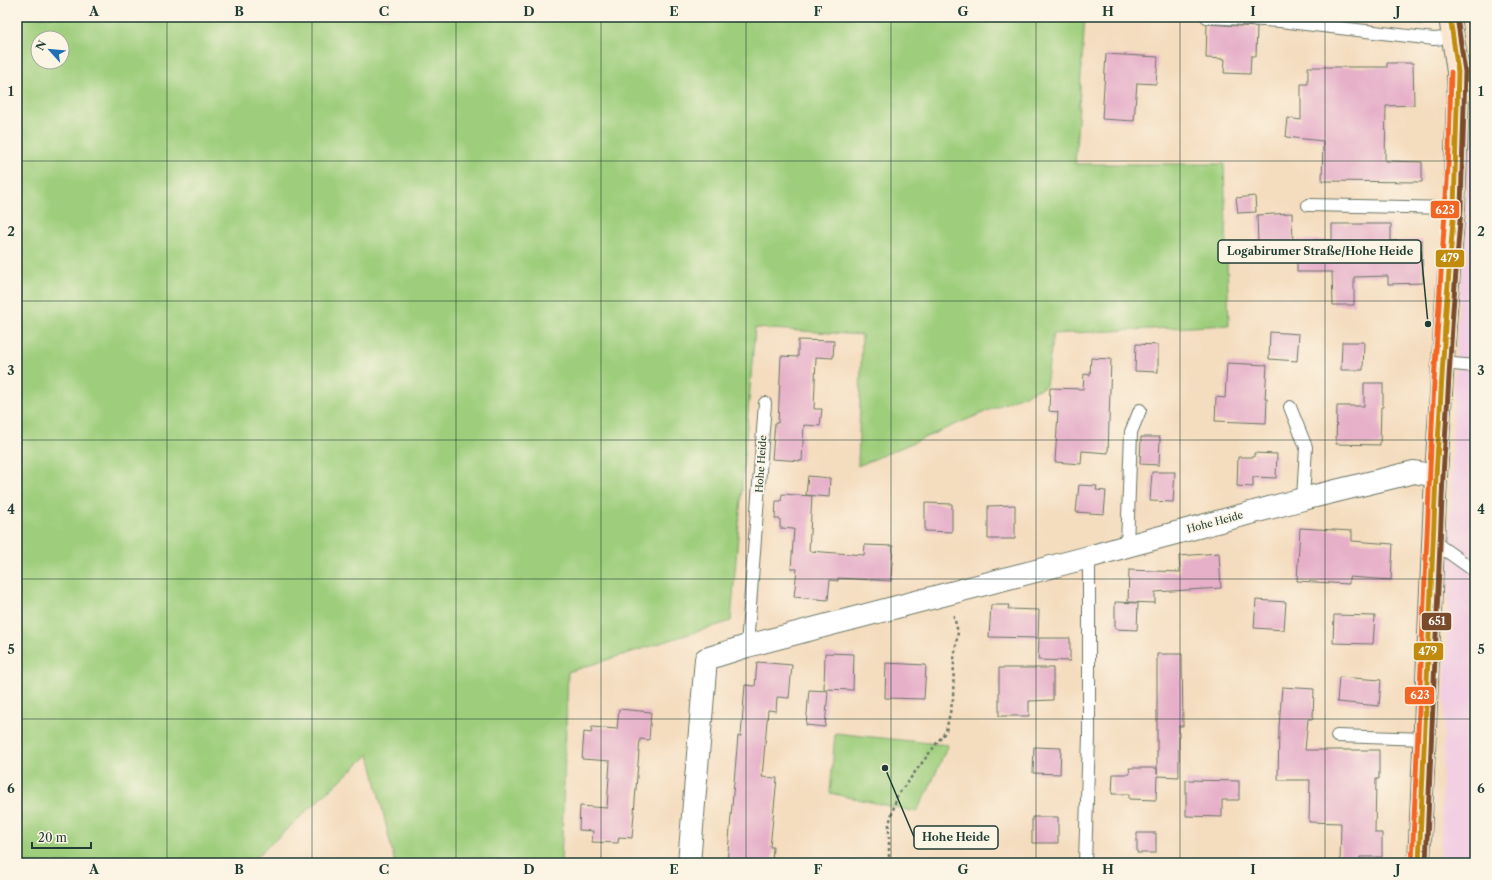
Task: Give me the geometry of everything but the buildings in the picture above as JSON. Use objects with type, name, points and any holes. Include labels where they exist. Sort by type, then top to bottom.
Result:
[{"type":"street","points":[[1419,863],[1442,363],[1466,71],[1452,27]]},
{"type":"street","name":"Hohe Heide","points":[[689,863],[706,658],[1303,499],[1414,472],[1436,476]]},
{"type":"lane","points":[[1207,17],[1280,21],[1434,39],[1452,27]]},
{"type":"lane","points":[[1308,205],[1454,208]]},
{"type":"lane","points":[[1442,363],[1475,366]]},
{"type":"lane","name":"Hohe Heide","points":[[747,646],[765,402]]},
{"type":"lane","points":[[1290,407],[1306,447],[1303,499]]},
{"type":"lane","points":[[1127,546],[1131,432],[1140,410]]},
{"type":"lane","points":[[1434,542],[1475,572]]},
{"type":"lane","points":[[1085,863],[1089,736],[1089,557]]},
{"type":"lane","points":[[1336,736],[1425,739]]},
{"type":"path","points":[[889,863],[889,824],[897,796],[946,731],[953,699],[954,659],[958,632],[951,605],[945,595]]},
{"type":"shaded area","points":[[1475,108],[1475,863],[1440,863],[1454,389],[1470,114]]},
{"type":"green space","points":[[17,17],[1085,17],[1075,164],[1224,164],[1229,325],[1053,334],[1046,386],[858,466],[862,335],[755,328],[731,621],[568,672],[561,863],[395,863],[369,754],[250,863],[17,863]]},
{"type":"green space","points":[[1299,17],[1422,17],[1424,24]]},
{"type":"green space","points":[[835,733],[948,745],[928,791],[916,812],[830,793]]},
{"type":"transit line","name":"479","points":[[1419,863],[1436,476],[1454,208],[1458,72],[1450,17]]},
{"type":"transit line","name":"651","points":[[1426,863],[1443,476],[1461,208],[1465,72],[1457,17]]},
{"type":"transit line","name":"623","points":[[1412,863],[1434,382],[1449,150],[1451,72]]},
{"type":"place","name":"Logabirumer Straße/Hohe Heide","points":[[1428,324]]},
{"type":"place","name":"Hohe Heide","points":[[885,768]]}]
